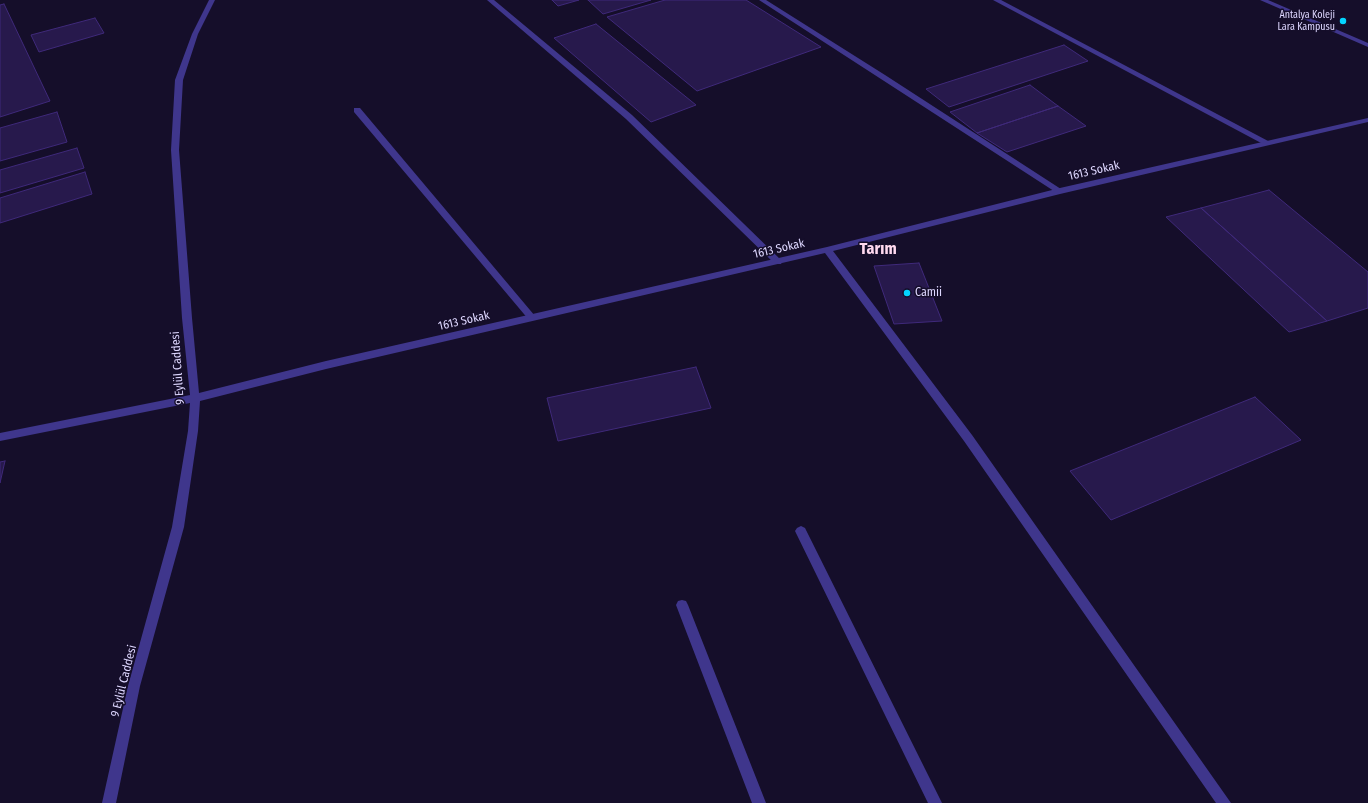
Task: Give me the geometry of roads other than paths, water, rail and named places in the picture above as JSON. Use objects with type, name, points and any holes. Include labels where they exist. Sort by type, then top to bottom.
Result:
[{"type":"street","name":"9 Eylül Caddesi","points":[[109,803],[134,686],[178,527],[193,431],[195,398],[187,318],[175,150],[179,80],[195,34],[212,0]]},
{"type":"street","points":[[490,0],[629,118],[778,262]]},
{"type":"street","points":[[762,0],[897,84],[1060,191]]},
{"type":"street","points":[[996,0],[1266,142]]},
{"type":"street","points":[[1262,0],[1368,45]]},
{"type":"street","points":[[357,110],[532,318]]},
{"type":"street","name":"1613 Sokak","points":[[0,437],[68,425],[195,398],[326,365],[778,262],[1060,191],[1266,142],[1368,120]]},
{"type":"street","points":[[827,250],[968,438],[1224,803]]},
{"type":"street","points":[[801,531],[934,803]]},
{"type":"street","points":[[682,605],[759,803]]},
{"type":"place","name":"Antalya Koleji Lara Kampusu","points":[[1343,21]]},
{"type":"place","name":"Camii","points":[[907,293]]},
{"type":"district","name":"Tarım","points":[[878,250]]}]
